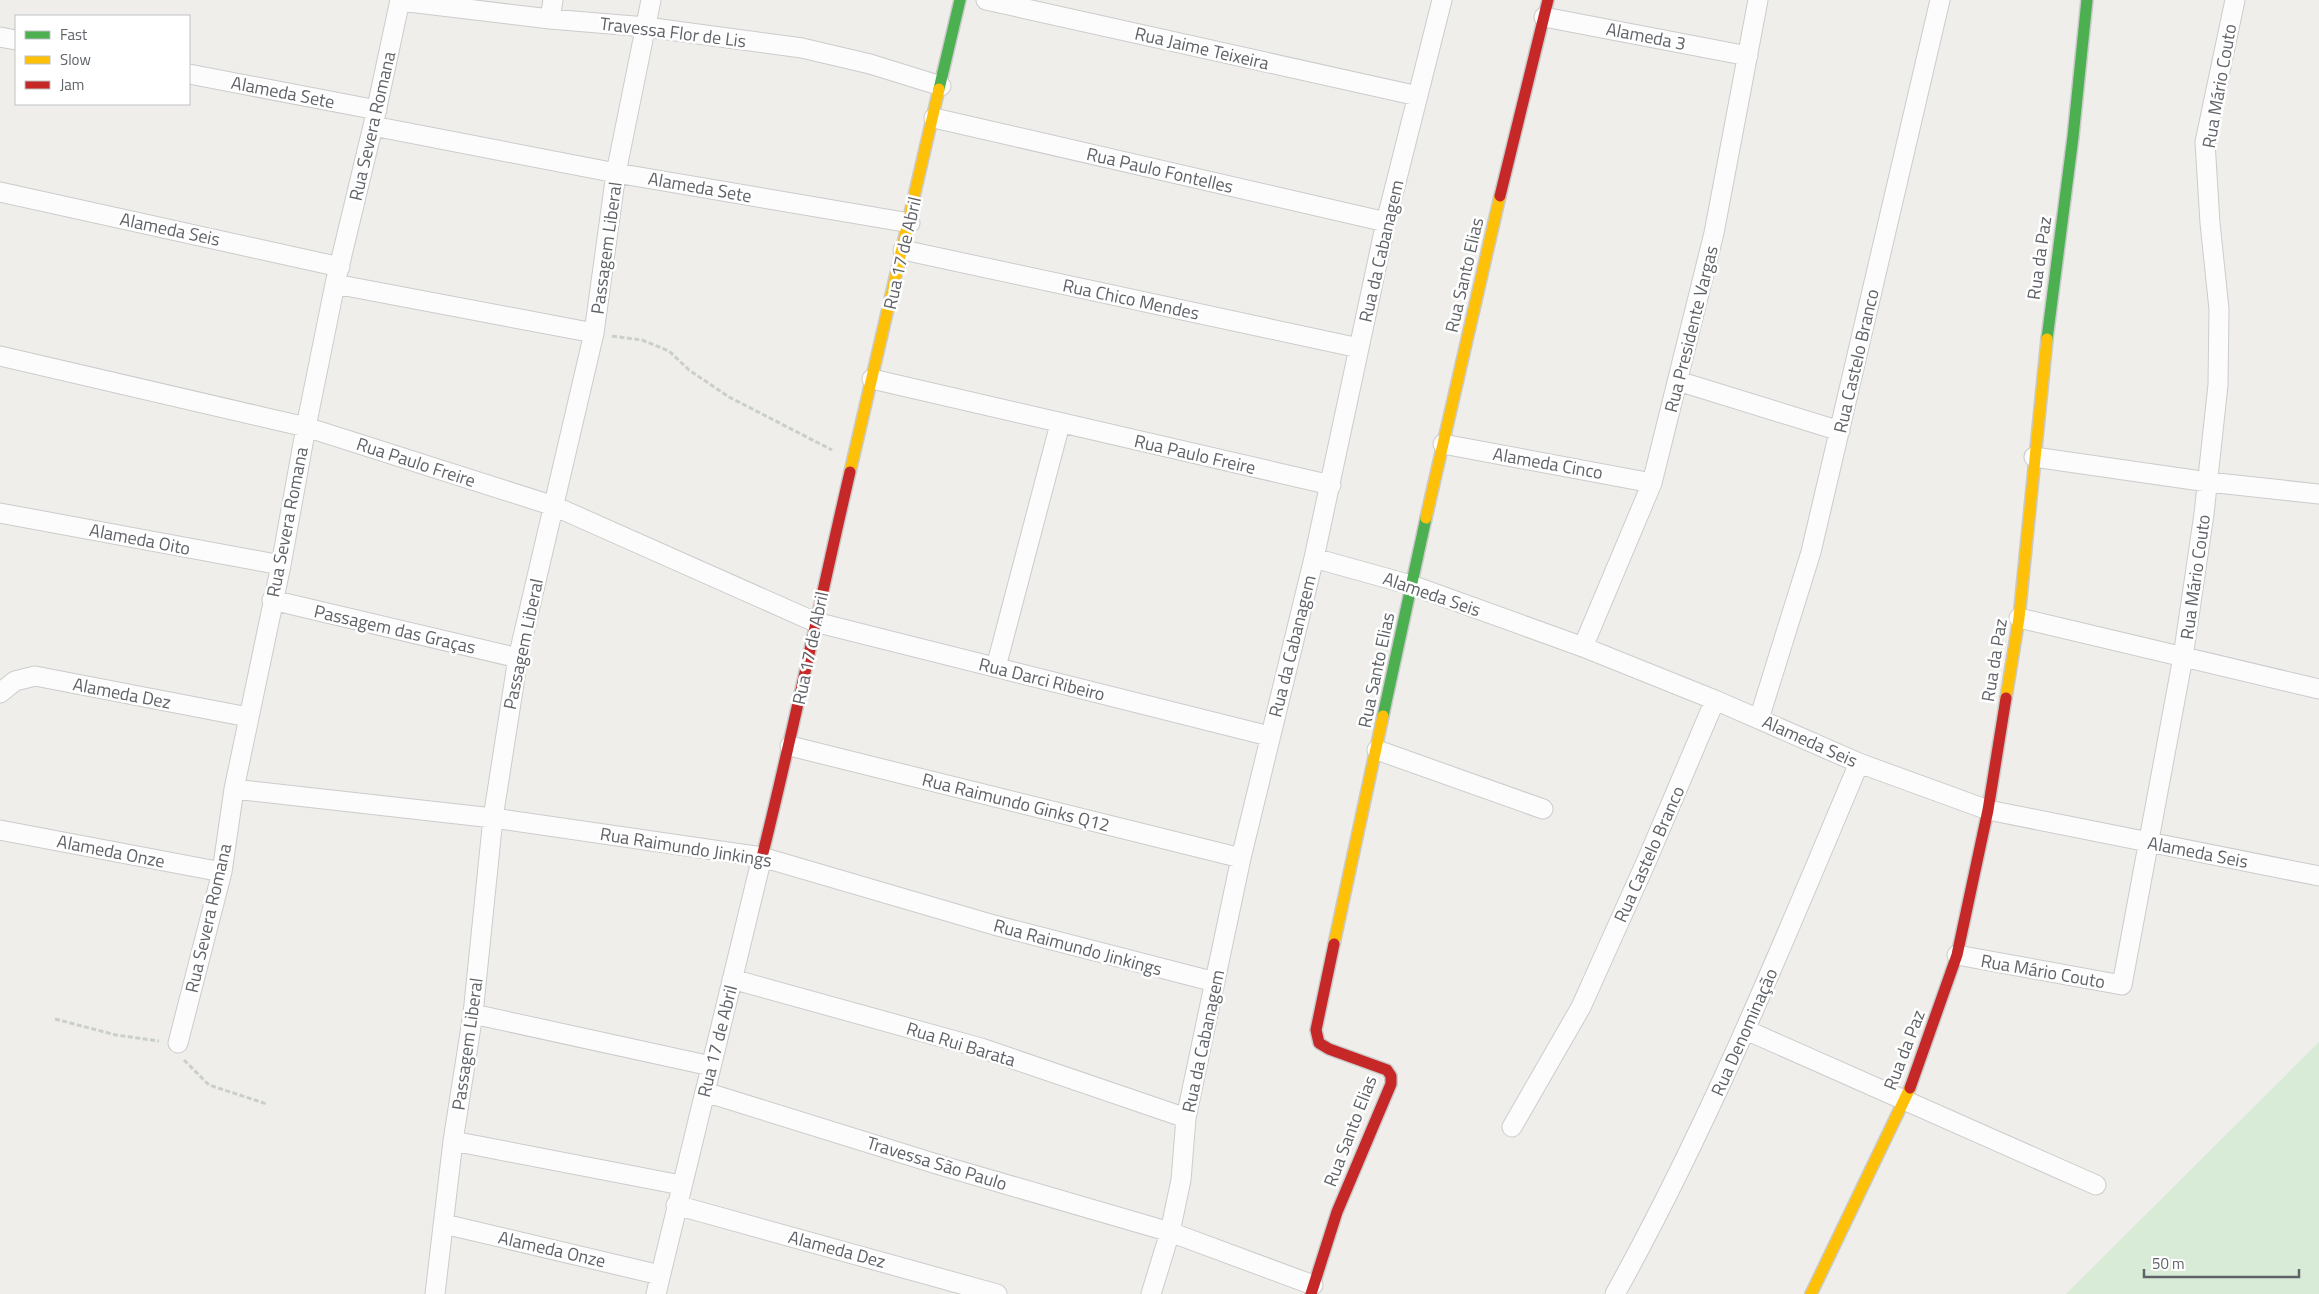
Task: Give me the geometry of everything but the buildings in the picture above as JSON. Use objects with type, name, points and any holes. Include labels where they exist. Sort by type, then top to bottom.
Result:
[{"type":"street","name":"Travessa Flor de Lis","points":[[400,0],[550,19],[646,27],[802,48],[870,64],[941,86]]},
{"type":"street","name":"Rua Severa Romana","points":[[178,1044],[222,872],[234,789],[272,600],[281,565],[306,427],[400,0]]},
{"type":"street","points":[[550,19],[553,0]]},
{"type":"street","name":"Passagem Liberal","points":[[435,1294],[453,1141],[473,1014],[493,818],[518,658],[594,333],[616,173],[651,0]]},
{"type":"street","name":"Rua 17 de Abril","points":[[656,1294],[681,1185],[790,746],[815,622],[910,223],[960,0]]},
{"type":"street","name":"Rua Jaime Teixeira","points":[[986,0],[1418,96]]},
{"type":"street","name":"Rua da Cabanagem","points":[[1150,1294],[1170,1232],[1181,1180],[1186,1118],[1241,858],[1331,485],[1386,222],[1442,0]]},
{"type":"street","name":"Rua Presidente Vargas","points":[[1583,647],[1652,482],[1714,233],[1758,0]]},
{"type":"street","name":"Rua Castelo Branco","points":[[1759,719],[1811,552],[1940,0]]},
{"type":"street","name":"Rua da Paz","points":[[1811,1294],[1912,1085],[1957,955],[1988,810],[2019,618],[2050,310],[2073,137],[2087,0]]},
{"type":"street","name":"Rua Mário Couto","points":[[1957,955],[2122,985],[2183,657],[2208,482],[2218,385],[2219,310],[2210,223],[2205,142],[2235,0]]},
{"type":"street","name":"Alameda 3","points":[[1546,9],[1748,56]]},
{"type":"street","name":"Rua Santo Elias","points":[[1312,1290],[1337,1212],[1391,1084],[1391,1076],[1387,1070],[1328,1049],[1319,1043],[1316,1030],[1411,585],[1485,256],[1546,9]]},
{"type":"street","points":[[0,37],[15,40]]},
{"type":"street","name":"Alameda Sete","points":[[190,74],[616,173],[910,223]]},
{"type":"street","name":"Rua Paulo Fontelles","points":[[934,118],[1386,222]]},
{"type":"street","name":"Alameda Seis","points":[[0,192],[338,275]]},
{"type":"street","name":"Rua Chico Mendes","points":[[903,250],[1359,348]]},
{"type":"street","points":[[338,275],[594,333]]},
{"type":"street","name":"Rua Paulo Freire","points":[[0,356],[306,427],[554,506],[815,622]]},
{"type":"street","name":"Rua Paulo Freire","points":[[872,379],[1060,424],[1331,485]]},
{"type":"street","points":[[1678,381],[1840,431]]},
{"type":"street","points":[[996,668],[1060,424]]},
{"type":"street","name":"Alameda Cinco","points":[[1444,444],[1652,482]]},
{"type":"street","points":[[2034,458],[2208,482],[2319,494]]},
{"type":"street","name":"Alameda Oito","points":[[0,513],[281,565]]},
{"type":"street","name":"Alameda Seis","points":[[1314,558],[1411,585],[1583,647],[1715,700],[1859,763],[1988,810],[2149,842],[2318,872]]},
{"type":"street","name":"Passagem das Graças","points":[[272,600],[518,658]]},
{"type":"street","points":[[2019,618],[2319,689]]},
{"type":"street","name":"Rua Darci Ribeiro","points":[[815,622],[1269,736]]},
{"type":"street","name":"Alameda Dez","points":[[0,693],[15,681],[35,676],[248,717]]},
{"type":"street","name":"Rua Castelo Branco","points":[[1512,1127],[1581,1006],[1651,851],[1715,700]]},
{"type":"street","name":"Rua Raimundo Ginks Q12","points":[[790,746],[1241,858]]},
{"type":"street","points":[[1377,750],[1543,809]]},
{"type":"street","name":"Rua Denominação","points":[[1615,1294],[1660,1212],[1746,1030],[1859,763]]},
{"type":"street","name":"Rua Raimundo Jinkings","points":[[234,789],[493,818],[762,857],[994,925],[1215,982]]},
{"type":"street","name":"Alameda Onze","points":[[0,830],[222,872]]},
{"type":"street","name":"Rua Rui Barata","points":[[732,979],[982,1048],[1186,1118]]},
{"type":"street","points":[[473,1014],[711,1066]]},
{"type":"street","points":[[1746,1030],[2096,1185]]},
{"type":"street","name":"Travessa São Paulo","points":[[704,1092],[934,1163],[1170,1232],[1312,1290]]},
{"type":"street","points":[[453,1141],[681,1185]]},
{"type":"street","name":"Alameda Dez","points":[[676,1206],[997,1294]]},
{"type":"street","name":"Alameda Onze","points":[[444,1224],[660,1275]]},
{"type":"path","points":[[594,333],[642,340],[670,351],[688,370],[729,397],[814,439],[852,462]]},
{"type":"green space","points":[[2319,1042],[2319,1294],[2066,1294]]},
{"type":"traffic: fast","points":[[939,89],[960,0]]},
{"type":"traffic: fast","points":[[2047,339],[2073,137],[2087,0]]},
{"type":"traffic: fast","points":[[1383,716],[1426,518]]},
{"type":"traffic: slow","points":[[850,472],[939,89]]},
{"type":"traffic: slow","points":[[1426,518],[1500,196]]},
{"type":"traffic: slow","points":[[2006,698],[2019,618],[2047,339]]},
{"type":"traffic: slow","points":[[1334,944],[1383,716]]},
{"type":"traffic: slow","points":[[1811,1294],[1910,1088]]},
{"type":"traffic: jam","points":[[1500,196],[1548,0]]},
{"type":"traffic: jam","points":[[762,857],[850,472]]},
{"type":"traffic: jam","points":[[1910,1088],[1957,955],[1988,810],[2006,698]]},
{"type":"traffic: jam","points":[[1311,1294],[1337,1212],[1391,1084],[1391,1076],[1387,1070],[1329,1049],[1319,1043],[1316,1030],[1334,944]]}]
